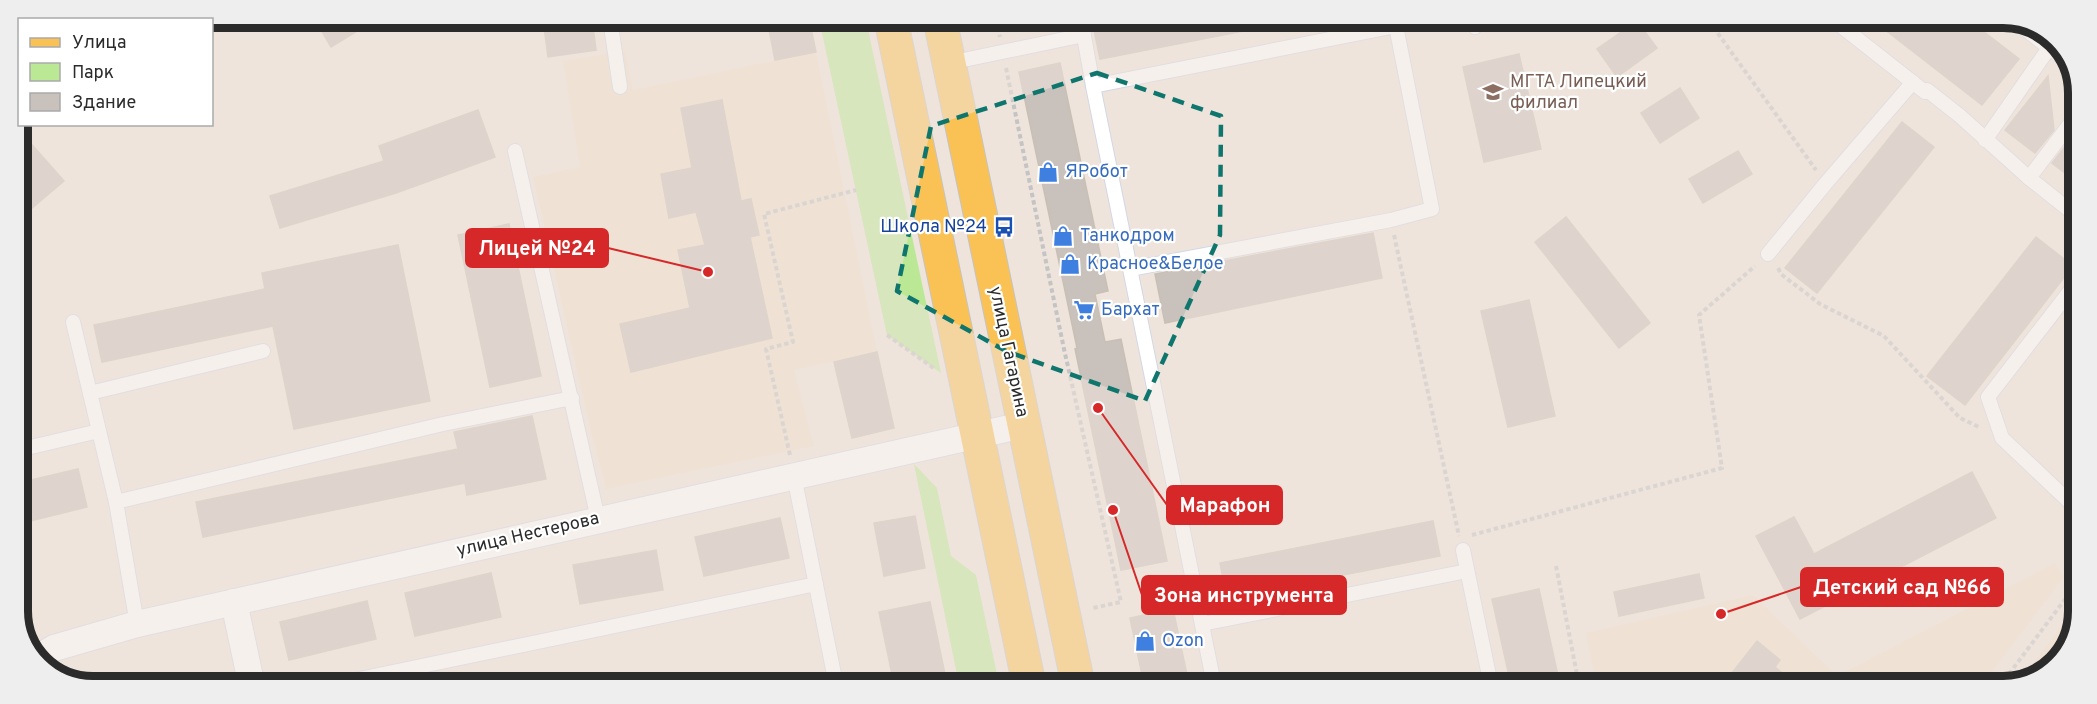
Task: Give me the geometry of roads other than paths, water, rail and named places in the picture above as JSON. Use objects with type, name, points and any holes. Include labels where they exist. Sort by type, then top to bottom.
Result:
[{"type":"main road","points":[[893,28],[1027,676]]},
{"type":"main road","name":"улица Гагарина","points":[[942,28],[1076,676]]},
{"type":"street","name":"улица Нестерова","points":[[44,653],[54,648],[137,624],[598,519],[792,467],[912,451],[1023,425]]},
{"type":"street","points":[[234,602],[250,676]]},
{"type":"lane","points":[[611,28],[620,87]]},
{"type":"lane","points":[[1083,28],[1212,676]]},
{"type":"lane","points":[[1093,86],[1385,28]]},
{"type":"lane","points":[[1130,269],[1391,220],[1432,209],[1395,28]]},
{"type":"lane","points":[[1845,28],[1924,92],[1927,90],[1960,116],[2028,178],[2068,209]]},
{"type":"lane","points":[[949,63],[1084,35]]},
{"type":"lane","points":[[2035,37],[2053,51]]},
{"type":"lane","points":[[1985,140],[2049,48]]},
{"type":"lane","points":[[1768,254],[1913,82]]},
{"type":"lane","points":[[2028,178],[2068,126]]},
{"type":"lane","points":[[515,151],[598,519]]},
{"type":"lane","points":[[2068,295],[1988,397],[2002,438],[2068,500]]},
{"type":"lane","points":[[73,322],[116,502],[137,624]]},
{"type":"lane","points":[[90,393],[263,351]]},
{"type":"lane","points":[[116,502],[443,424],[572,398]]},
{"type":"lane","points":[[29,447],[99,431]]},
{"type":"lane","points":[[792,467],[834,676]]},
{"type":"lane","points":[[1463,550],[1489,676]]},
{"type":"lane","points":[[1202,624],[1467,571]]},
{"type":"lane","points":[[402,676],[816,584]]},
{"type":"place","name":"МГТА Липецкий филиал","points":[[1493,92]]},
{"type":"place","name":"ЯРобот","points":[[1048,172]]},
{"type":"place","name":"Школа №24","points":[[1004,227]]},
{"type":"place","name":"Танкодром","points":[[1063,236]]},
{"type":"place","name":"Красное&Белое","points":[[1070,264]]},
{"type":"place","name":"Лицей №24","points":[[708,272]]},
{"type":"place","name":"Бархат","points":[[1084,310]]},
{"type":"place","name":"Марафон","points":[[1098,408]]},
{"type":"place","name":"Зона инструмента","points":[[1113,510]]},
{"type":"place","name":"Детский сад №66","points":[[1721,614]]},
{"type":"place","name":"Ozon","points":[[1145,641]]}]
